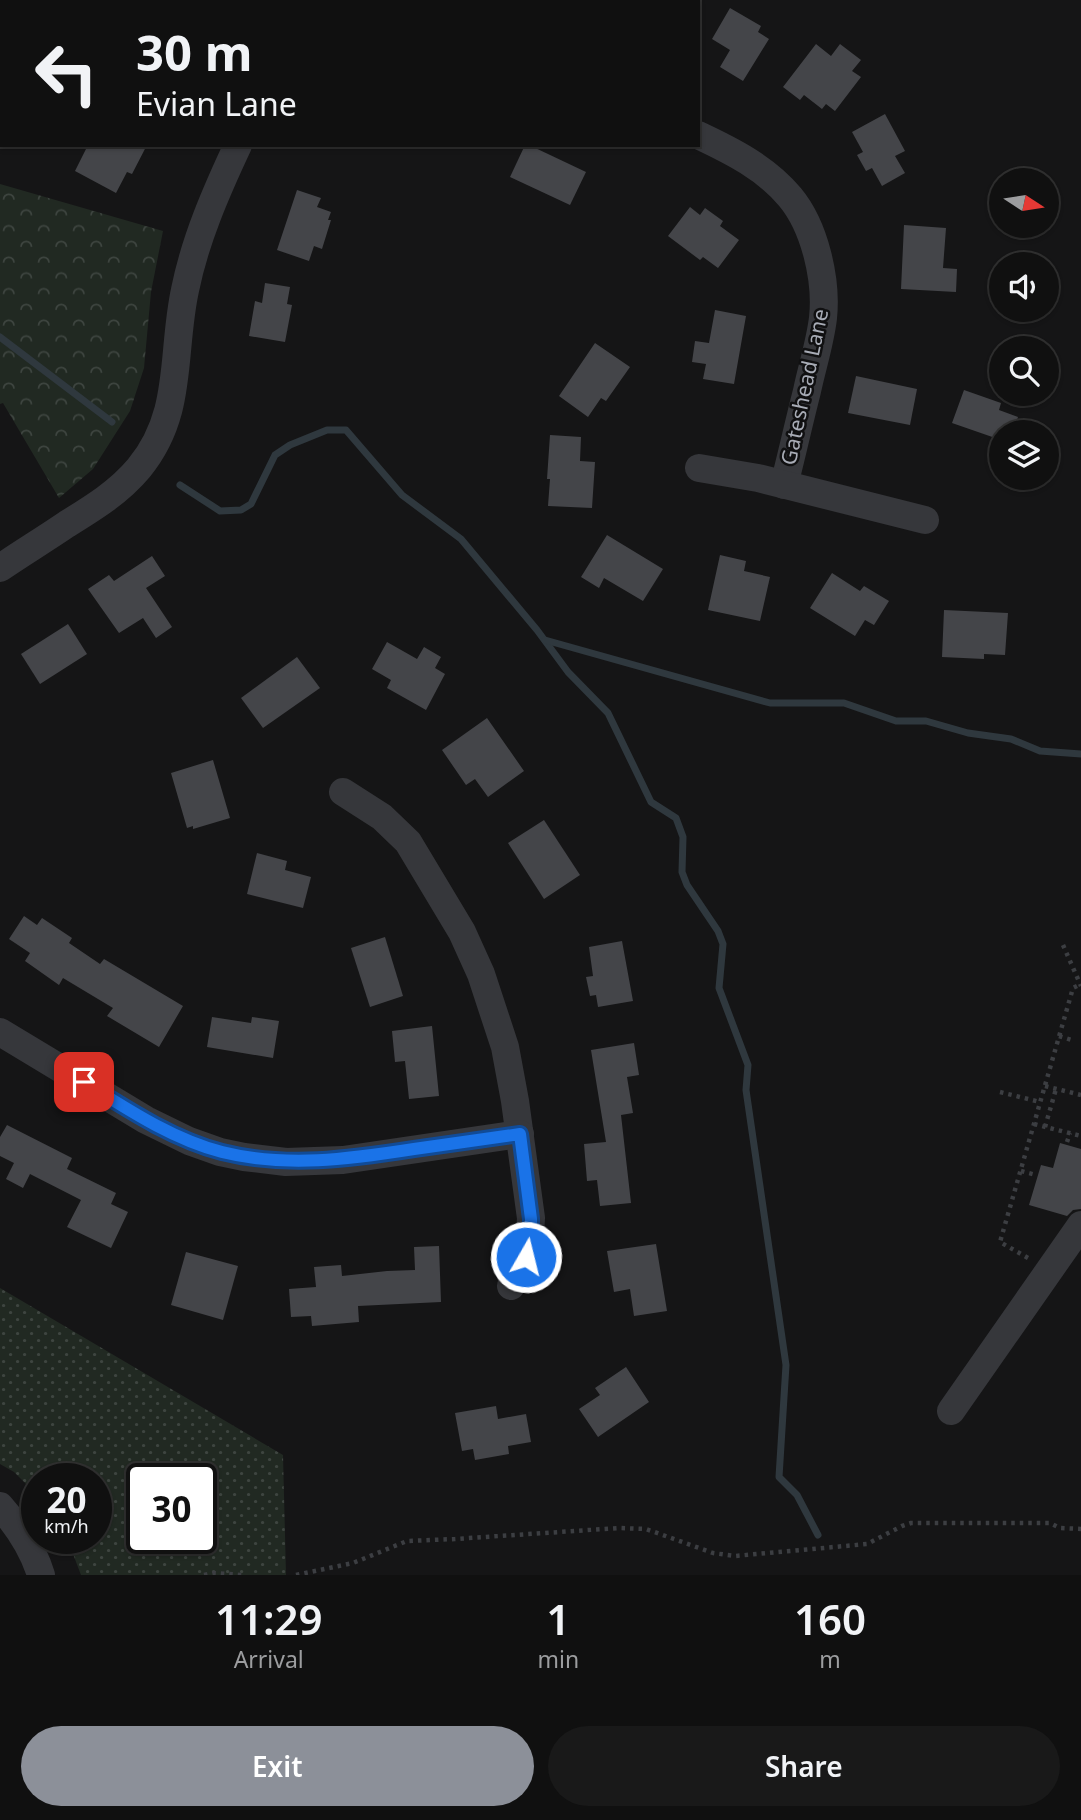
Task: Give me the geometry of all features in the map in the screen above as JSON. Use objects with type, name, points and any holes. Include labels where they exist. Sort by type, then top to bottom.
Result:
[{"type":"street","name":"Gateshead Lane","points":[[700,136],[748,161],[778,184],[799,209],[814,239],[822,278],[823,316],[784,485]]},
{"type":"street","points":[[0,568],[101,503],[138,469],[159,438],[174,386],[184,291],[215,194],[237,147]]},
{"type":"street","points":[[699,468],[758,478],[925,520]]},
{"type":"street","points":[[343,792],[382,817],[408,842],[462,932],[481,974],[505,1047],[531,1219],[526,1257],[511,1286]]},
{"type":"street","points":[[0,1032],[146,1120],[189,1141],[244,1157],[286,1161],[344,1160],[520,1134]]},
{"type":"street","points":[[951,1411],[1081,1225]]},
{"type":"street","points":[[0,1506],[35,1556],[41,1575]]},
{"type":"path","points":[[1049,1271],[1000,1242],[1073,988],[1081,985],[1063,945]]},
{"type":"path","points":[[1059,1036],[1074,1041]]},
{"type":"path","points":[[1045,1086],[1081,1095]]},
{"type":"path","points":[[1045,1127],[1056,1089]]},
{"type":"path","points":[[1000,1092],[1040,1102]]},
{"type":"path","points":[[1034,1124],[1081,1136]]},
{"type":"path","points":[[1067,1142],[1070,1133]]},
{"type":"path","points":[[1021,1171],[1037,1175]]},
{"type":"path","points":[[296,1575],[353,1563],[407,1541],[428,1539],[619,1528],[646,1529],[713,1553],[735,1556],[867,1545],[911,1523],[1050,1523],[1060,1528],[1081,1529]]},
{"type":"path","points":[[204,1575],[242,1575]]},
{"type":"green space","points":[[0,184],[163,231],[151,292],[144,368],[130,411],[93,469],[59,498],[3,403],[0,404]]},
{"type":"green space","points":[[0,1288],[283,1455],[286,1575],[81,1575],[73,1554],[112,1554],[112,1463],[21,1463],[21,1479],[0,1464]]},
{"type":"building","points":[[730,8],[761,26],[758,32],[769,39],[743,81],[720,67],[730,50],[712,39]]},
{"type":"building","points":[[816,44],[831,56],[840,44],[861,60],[852,71],[861,77],[835,111],[826,104],[822,109],[804,95],[800,100],[783,87]]},
{"type":"building","points":[[885,114],[905,151],[895,156],[905,173],[882,186],[872,168],[866,171],[857,155],[863,152],[852,132]]},
{"type":"building","points":[[87,147],[146,147],[132,174],[127,172],[116,193],[75,171]]},
{"type":"building","points":[[524,147],[533,147],[586,172],[570,205],[510,177]]},
{"type":"building","points":[[297,190],[321,198],[317,207],[331,212],[322,249],[314,246],[309,261],[277,250]]},
{"type":"building","points":[[690,207],[700,215],[705,208],[723,221],[720,226],[739,240],[718,268],[703,257],[700,260],[668,236]]},
{"type":"building","points":[[904,225],[946,228],[943,268],[957,269],[956,292],[901,289]]},
{"type":"building","points":[[265,283],[290,287],[287,304],[292,305],[285,342],[249,336],[255,301],[262,303]]},
{"type":"building","points":[[715,310],[746,316],[734,384],[703,379],[706,364],[692,362],[695,341],[709,343]]},
{"type":"building","points":[[595,343],[630,367],[606,401],[601,398],[588,417],[559,396]]},
{"type":"building","points":[[856,376],[917,389],[910,425],[848,413]]},
{"type":"building","points":[[964,390],[989,399],[989,406],[1000,406],[999,410],[1018,417],[1017,420],[989,420],[989,436],[952,423]]},
{"type":"building","points":[[550,435],[581,437],[580,461],[595,462],[592,508],[548,506]]},
{"type":"building","points":[[607,535],[663,569],[643,601],[604,578],[599,588],[581,577]]},
{"type":"building","points":[[720,555],[746,561],[744,571],[770,577],[760,621],[708,610]]},
{"type":"building","points":[[152,556],[165,576],[146,588],[172,627],[156,638],[143,618],[119,633],[88,589],[109,575],[114,581]]},
{"type":"building","points":[[832,573],[860,591],[864,586],[889,601],[874,625],[865,620],[855,636],[810,608]]},
{"type":"building","points":[[944,610],[1008,613],[1005,655],[984,654],[984,659],[942,657]]},
{"type":"building","points":[[68,624],[87,654],[40,684],[21,654]]},
{"type":"building","points":[[387,642],[417,659],[424,647],[441,657],[435,668],[445,674],[426,710],[387,688],[391,680],[372,669]]},
{"type":"building","points":[[297,657],[320,688],[263,728],[241,698]]},
{"type":"building","points":[[487,718],[524,771],[488,797],[475,779],[466,785],[442,750]]},
{"type":"building","points":[[213,760],[230,818],[193,829],[193,826],[187,828],[171,773]]},
{"type":"building","points":[[544,820],[580,875],[544,899],[508,843]]},
{"type":"building","points":[[257,853],[287,861],[285,870],[311,877],[303,908],[247,894]]},
{"type":"building","points":[[24,916],[37,925],[42,918],[72,938],[69,943],[100,964],[104,959],[183,1006],[159,1047],[107,1016],[113,1008],[63,978],[59,985],[25,961],[30,953],[9,939]]},
{"type":"building","points":[[385,937],[403,996],[370,1007],[351,948]]},
{"type":"building","points":[[622,941],[633,1001],[598,1007],[596,995],[590,996],[586,977],[593,976],[589,947]]},
{"type":"building","points":[[212,1017],[251,1023],[252,1017],[279,1021],[273,1058],[207,1047]]},
{"type":"building","points":[[432,1026],[439,1096],[409,1099],[405,1061],[395,1062],[392,1031]]},
{"type":"building","points":[[634,1043],[639,1075],[627,1077],[633,1113],[621,1115],[631,1203],[600,1206],[597,1180],[587,1181],[584,1144],[606,1142],[591,1050]]},
{"type":"building","points":[[7,1125],[72,1158],[67,1169],[116,1193],[111,1204],[128,1212],[111,1248],[67,1227],[81,1200],[30,1174],[23,1188],[6,1179],[14,1163],[0,1156],[0,1137]]},
{"type":"building","points":[[1060,1143],[1081,1149],[1081,1209],[1073,1210],[1067,1216],[1029,1205],[1041,1165],[1053,1168]]},
{"type":"building","points":[[656,1244],[667,1311],[634,1316],[630,1289],[614,1292],[607,1251]]},
{"type":"building","points":[[439,1246],[441,1302],[358,1306],[359,1322],[312,1326],[311,1316],[291,1317],[289,1289],[316,1287],[314,1267],[341,1265],[342,1276],[415,1270],[414,1247]]},
{"type":"building","points":[[186,1252],[238,1266],[223,1320],[171,1305]]},
{"type":"building","points":[[626,1367],[649,1402],[598,1437],[579,1409],[600,1395],[595,1388]]},
{"type":"building","points":[[496,1406],[498,1419],[526,1414],[531,1442],[508,1446],[509,1454],[475,1460],[473,1449],[462,1451],[455,1413]]},
{"type":"waterway","points":[[0,337],[112,422]]},
{"type":"waterway","points":[[180,485],[220,511],[241,510],[251,504],[275,455],[290,445],[327,430],[346,430],[402,495],[461,539],[537,630],[568,672],[608,713],[651,802],[676,818],[683,837],[682,872],[723,944],[719,988],[748,1065],[746,1090],[786,1365],[779,1477],[797,1495],[818,1535]]},
{"type":"waterway","points":[[545,640],[770,703],[844,703],[896,721],[926,721],[968,733],[1011,739],[1040,751],[1081,754]]},
{"type":"route","points":[[84,1082],[146,1120],[189,1141],[244,1157],[286,1161],[344,1160],[520,1134],[531,1219],[526,1257]]}]
